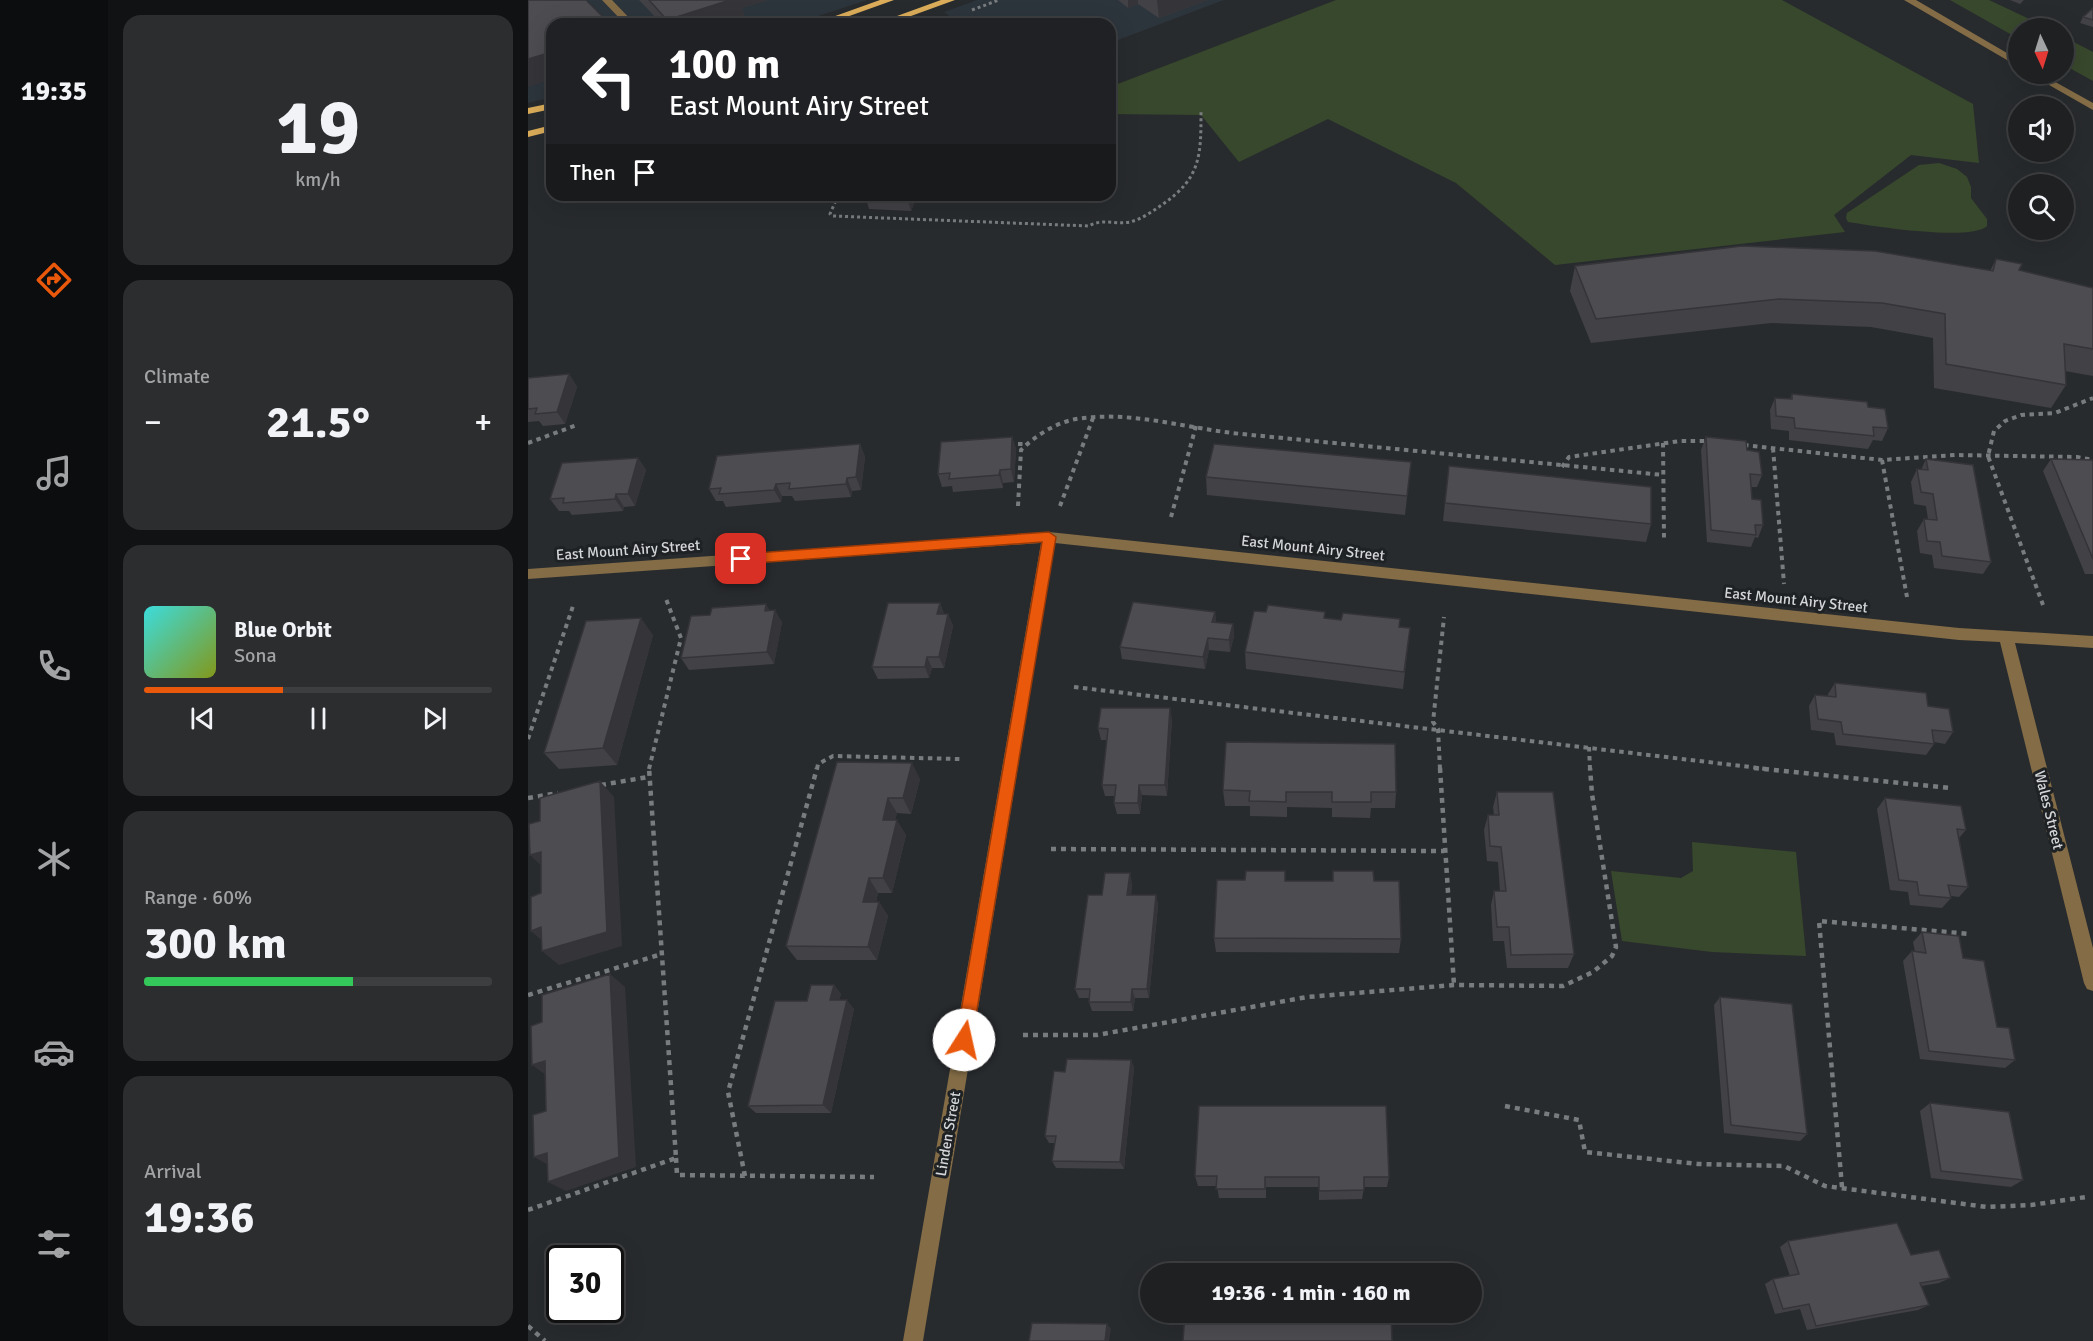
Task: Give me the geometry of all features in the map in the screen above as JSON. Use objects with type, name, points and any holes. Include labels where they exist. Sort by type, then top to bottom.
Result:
[{"type":"main road","points":[[836,18],[889,0]]},
{"type":"main road","points":[[898,18],[950,0]]},
{"type":"main road","points":[[528,111],[546,107]]},
{"type":"main road","points":[[528,134],[546,130]]},
{"type":"street","points":[[607,0],[624,18]]},
{"type":"street","points":[[1909,0],[2008,58]]},
{"type":"street","points":[[2053,84],[2093,107]]},
{"type":"street","name":"East Mount Airy Street","points":[[528,574],[1049,537],[1959,634],[2093,642]]},
{"type":"street","name":"Linden Street","points":[[913,1341],[1049,537]]},
{"type":"street","name":"Wales Street","points":[[2006,637],[2093,983]]},
{"type":"path","points":[[836,201],[830,214],[833,216],[1089,226],[1098,222],[1108,224],[1130,222],[1181,193],[1193,175],[1201,158],[1201,111]]},
{"type":"path","points":[[2043,605],[1988,456],[1994,431],[2005,421],[2021,415],[2055,412],[2093,398]]},
{"type":"path","points":[[1060,506],[1093,418]]},
{"type":"path","points":[[1018,506],[1021,450],[1027,444],[1075,419],[1093,418],[1196,426],[1238,434],[1663,475]]},
{"type":"path","points":[[528,443],[577,424]]},
{"type":"path","points":[[1170,517],[1196,426]]},
{"type":"path","points":[[1562,467],[1569,457],[1663,443],[1693,440],[1714,442]]},
{"type":"path","points":[[1663,443],[1664,538]]},
{"type":"path","points":[[1004,445],[1027,444]]},
{"type":"path","points":[[1738,444],[1882,460],[1955,455],[2077,457],[2093,460]]},
{"type":"path","points":[[1773,448],[1784,584]]},
{"type":"path","points":[[1882,460],[1907,597]]},
{"type":"path","points":[[666,599],[681,638],[649,762],[648,777],[677,1175],[874,1177]]},
{"type":"path","points":[[528,739],[573,606]]},
{"type":"path","points":[[1444,617],[1433,722],[1438,729],[1454,985]]},
{"type":"path","points":[[1074,687],[1816,775],[1950,788]]},
{"type":"path","points":[[1023,1035],[1097,1035],[1306,997],[1454,985],[1563,986],[1593,972],[1612,956],[1616,947],[1592,794],[1589,747]]},
{"type":"path","points":[[746,1176],[728,1092],[818,764],[833,756],[960,759]]},
{"type":"path","points":[[593,787],[648,777]]},
{"type":"path","points":[[528,798],[561,792]]},
{"type":"path","points":[[1051,849],[1444,851]]},
{"type":"path","points":[[1842,1187],[1819,921],[1970,934]]},
{"type":"path","points":[[528,996],[662,954]]},
{"type":"path","points":[[1505,1106],[1579,1120],[1585,1152],[1698,1164],[1772,1165],[1784,1167],[1825,1186],[1987,1207],[2031,1205],[2086,1197]]},
{"type":"path","points":[[528,1210],[676,1158]]},
{"type":"path","points":[[528,1326],[545,1341]]},
{"type":"shaded area","points":[[528,0],[867,0],[812,18],[546,18],[546,98],[528,103]]},
{"type":"shaded area","points":[[977,0],[1224,0],[1116,41],[1116,18],[952,18],[944,12]]},
{"type":"green space","points":[[1336,0],[1782,0],[1973,104],[1979,163],[1911,155],[1834,215],[1845,232],[1555,265],[1456,183],[1328,119],[1239,162],[1201,115],[1116,114],[1116,85]]},
{"type":"green space","points":[[1950,0],[1989,0],[2027,18],[2008,18],[2008,33]]},
{"type":"green space","points":[[2074,42],[2093,52],[2093,81],[2074,71]]},
{"type":"green space","points":[[1939,163],[1957,169],[1967,177],[1971,187],[1971,198],[1987,219],[1987,226],[1978,230],[1945,233],[1848,222],[1847,213],[1919,165]]},
{"type":"green space","points":[[1692,842],[1796,852],[1806,956],[1712,952],[1622,941],[1611,871],[1681,878],[1693,871]]},
{"type":"building","points":[[528,0],[586,0],[604,18],[546,18],[546,54],[528,59]]},
{"type":"building","points":[[649,0],[730,0],[673,18],[665,18]]},
{"type":"building","points":[[2093,8],[2093,20],[2083,17]]},
{"type":"building","points":[[1742,246],[1875,251],[1993,271],[1996,259],[2022,264],[2019,270],[2093,288],[2093,349],[2064,344],[2066,385],[1946,364],[1945,314],[1882,303],[1779,299],[1596,319],[1575,266]]},
{"type":"building","points":[[569,374],[557,412],[535,414],[537,408],[528,409],[528,378]]},
{"type":"building","points":[[1792,394],[1867,402],[1868,407],[1885,409],[1888,428],[1873,427],[1874,436],[1795,428],[1794,418],[1776,416],[1775,398],[1792,399]]},
{"type":"building","points":[[1012,437],[1011,469],[1000,470],[999,475],[949,479],[950,473],[938,474],[941,442]]},
{"type":"building","points":[[1706,437],[1746,441],[1747,450],[1759,452],[1762,475],[1750,474],[1752,499],[1761,500],[1763,525],[1755,525],[1756,535],[1711,530]]},
{"type":"building","points":[[860,444],[856,477],[847,478],[846,484],[789,489],[790,483],[776,484],[774,490],[719,494],[721,488],[709,489],[717,456]]},
{"type":"building","points":[[1214,444],[1411,462],[1407,496],[1206,477]]},
{"type":"building","points":[[638,458],[628,494],[616,494],[615,499],[563,503],[564,498],[550,499],[562,463]]},
{"type":"building","points":[[1926,459],[1973,465],[1991,562],[1942,556],[1940,542],[1927,541],[1924,519],[1937,520],[1933,494],[1921,492],[1917,469],[1928,470]]},
{"type":"building","points":[[2051,459],[2093,460],[2093,559]]},
{"type":"building","points":[[1449,466],[1651,487],[1651,524],[1445,503]]},
{"type":"building","points":[[1133,602],[1215,612],[1212,622],[1233,624],[1229,640],[1208,638],[1203,657],[1120,647]]},
{"type":"building","points":[[888,603],[940,603],[937,614],[948,614],[939,657],[927,657],[925,667],[872,667]]},
{"type":"building","points":[[766,604],[765,611],[775,610],[767,652],[681,658],[691,616],[710,615],[712,608]]},
{"type":"building","points":[[1268,605],[1325,612],[1324,618],[1341,620],[1343,613],[1400,619],[1399,627],[1410,628],[1404,672],[1245,652],[1254,611],[1266,612]]},
{"type":"building","points":[[641,618],[603,748],[544,753],[586,621]]},
{"type":"building","points":[[1835,683],[1926,693],[1928,706],[1949,709],[1953,732],[1932,730],[1934,744],[1843,734],[1841,722],[1818,719],[1815,695],[1836,697]]},
{"type":"building","points":[[1101,708],[1170,708],[1165,785],[1139,785],[1138,803],[1114,803],[1116,785],[1102,785],[1108,729],[1098,728]]},
{"type":"building","points":[[1226,742],[1395,744],[1396,792],[1371,792],[1371,802],[1332,802],[1332,792],[1286,792],[1286,802],[1249,801],[1250,791],[1223,790]]},
{"type":"building","points":[[837,762],[912,763],[903,798],[888,798],[883,820],[897,820],[883,878],[869,878],[863,902],[879,902],[868,947],[786,946]]},
{"type":"building","points":[[600,781],[607,932],[542,951],[541,927],[531,931],[531,897],[541,893],[541,852],[530,855],[529,824],[540,821],[540,798]]},
{"type":"building","points":[[1497,792],[1553,792],[1574,954],[1511,955],[1509,927],[1497,927],[1494,891],[1506,891],[1501,847],[1490,846],[1488,815],[1499,815]]},
{"type":"building","points":[[1885,798],[1961,806],[1966,830],[1957,829],[1968,887],[1948,885],[1951,898],[1919,895],[1917,882],[1899,880]]},
{"type":"building","points":[[1246,871],[1285,871],[1285,881],[1333,881],[1333,871],[1373,871],[1374,881],[1399,881],[1401,939],[1214,938],[1217,880],[1245,880]]},
{"type":"building","points":[[1105,873],[1130,873],[1127,895],[1156,895],[1147,989],[1132,989],[1131,1002],[1089,1002],[1090,989],[1075,989],[1088,895],[1102,895]]},
{"type":"building","points":[[1922,932],[1959,936],[1963,958],[1984,961],[1997,1027],[2009,1028],[2015,1060],[1929,1051],[1912,951],[1926,953]]},
{"type":"building","points":[[610,974],[619,1157],[548,1182],[547,1153],[534,1157],[533,1115],[546,1111],[545,1061],[532,1065],[531,1026],[542,1022],[542,995]]},
{"type":"building","points":[[811,985],[834,985],[830,1000],[847,1000],[823,1105],[748,1106],[775,1001],[807,1001]]},
{"type":"building","points":[[1720,997],[1792,1004],[1807,1134],[1731,1125]]},
{"type":"building","points":[[1067,1059],[1131,1060],[1120,1162],[1052,1161],[1056,1136],[1045,1136],[1054,1071],[1065,1072]]},
{"type":"building","points":[[1930,1103],[2009,1112],[2023,1180],[1941,1171]]},
{"type":"building","points":[[1199,1106],[1386,1106],[1389,1177],[1364,1177],[1364,1190],[1319,1191],[1319,1177],[1265,1177],[1265,1189],[1216,1189],[1217,1176],[1195,1176]]},
{"type":"building","points":[[1897,1223],[1911,1255],[1939,1250],[1950,1278],[1920,1283],[1929,1305],[1816,1326],[1809,1304],[1783,1309],[1773,1279],[1799,1274],[1788,1241]]},
{"type":"building","points":[[1032,1323],[1107,1324],[1105,1341],[1029,1341]]},
{"type":"building","points":[[1184,1323],[1391,1323],[1392,1341],[1183,1341]]},
{"type":"route","points":[[741,559],[1049,537],[964,1040]]}]
